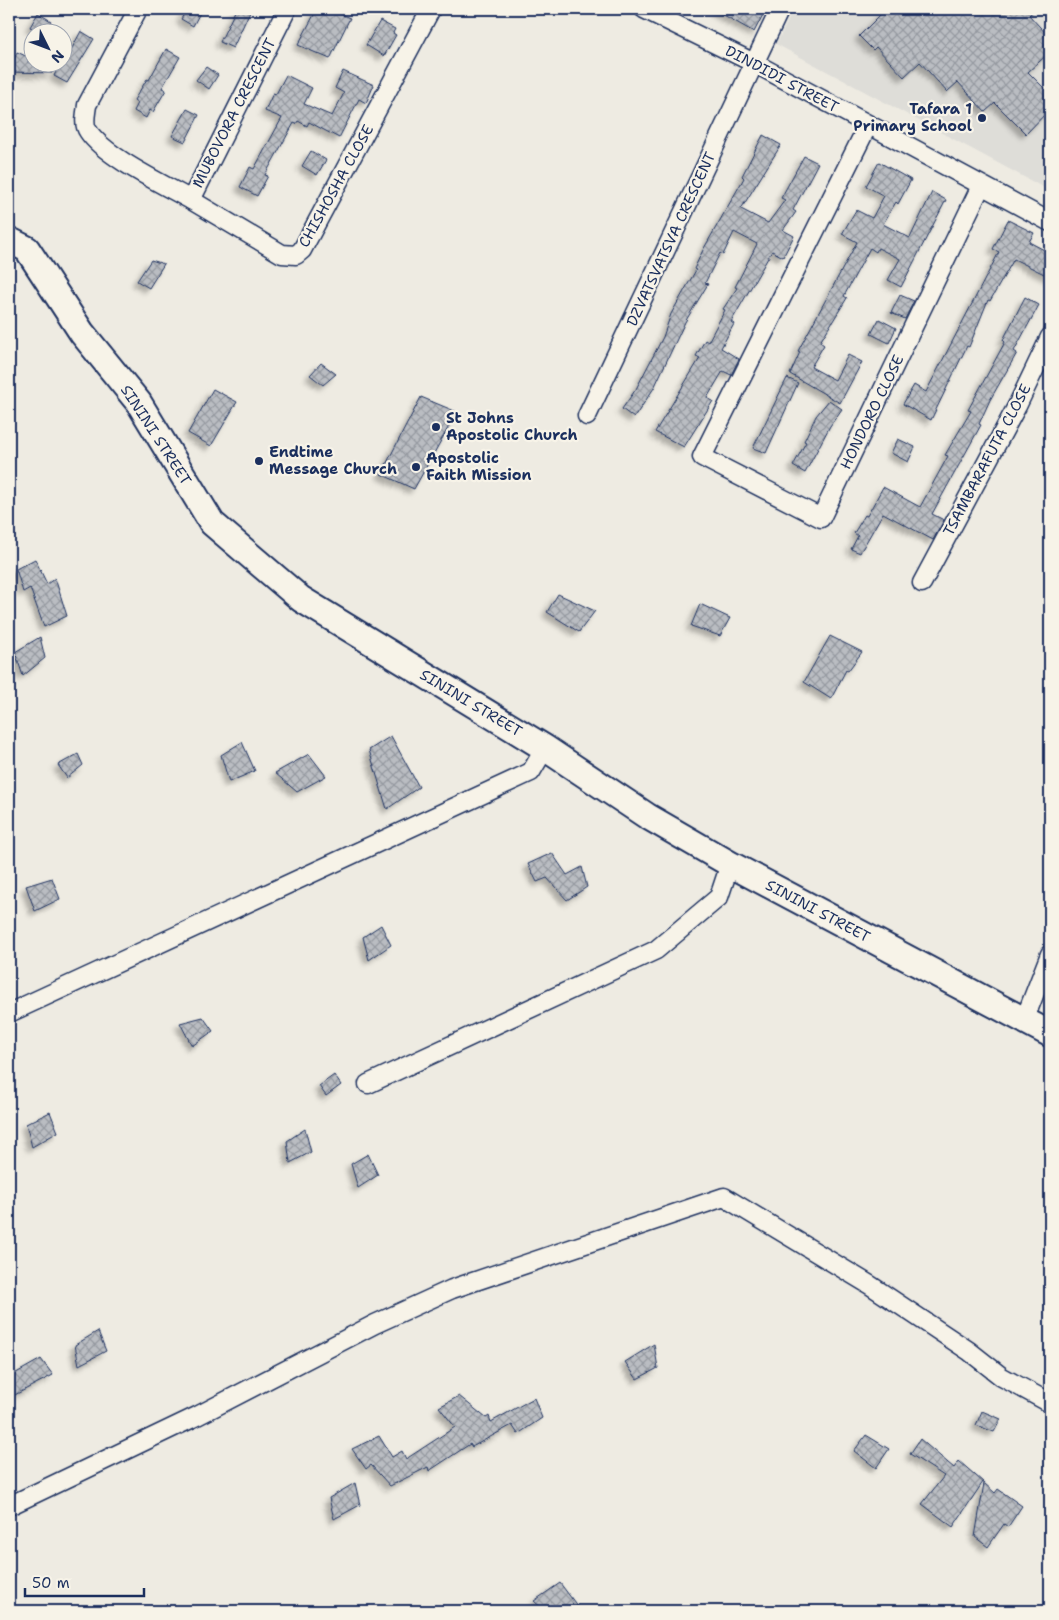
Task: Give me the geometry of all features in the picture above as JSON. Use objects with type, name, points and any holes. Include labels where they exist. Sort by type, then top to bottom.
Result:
[{"type":"street","name":"MUBOVORA CRESCENT","points":[[138,9],[87,105],[85,120],[87,130],[115,156],[190,200],[287,9]]},
{"type":"street","name":"CHISHOSHA CLOSE","points":[[190,200],[282,254],[296,255],[302,250],[431,9]]},
{"type":"street","name":"DINDIDI STREET","points":[[644,9],[754,63],[868,126],[1050,222]]},
{"type":"street","name":"DZVATSVATSVA CRESCENT","points":[[587,416],[780,9]]},
{"type":"street","name":"HONDORO CLOSE","points":[[868,126],[702,456],[821,518],[981,186]]},
{"type":"street","name":"SININI STREET","points":[[9,240],[27,249],[82,333],[139,403],[212,523],[301,599],[545,748],[647,816],[730,864],[1050,1034]]},
{"type":"street","name":"TSAMBARAFUTA CLOSE","points":[[922,583],[1018,406],[1050,337]]},
{"type":"street","points":[[9,1013],[531,772],[545,748]]},
{"type":"street","points":[[368,1084],[656,950],[720,897],[730,864]]},
{"type":"street","points":[[1024,1021],[1050,954]]},
{"type":"street","points":[[9,1506],[197,1416],[375,1324],[452,1289],[724,1197],[870,1285],[969,1351],[1002,1377],[1050,1403]]},
{"type":"shaded area","name":"Tafara 1 Primary School","points":[[794,9],[1050,9],[1050,191],[776,44]]},
{"type":"building","points":[[187,9],[202,9],[193,26],[181,19]]},
{"type":"building","points":[[236,9],[251,9],[233,48],[220,42]]},
{"type":"building","points":[[317,9],[328,9],[350,18],[330,59],[298,45]]},
{"type":"building","points":[[713,9],[766,9],[754,32]]},
{"type":"building","points":[[886,9],[1036,9],[1029,15],[1050,38],[1050,52],[1028,72],[1050,94],[1050,109],[1026,134],[995,103],[985,112],[958,82],[947,92],[920,62],[904,77],[876,47],[873,50],[859,36]]},
{"type":"building","points":[[38,13],[51,21],[50,22],[33,22]]},
{"type":"building","points":[[380,21],[395,29],[393,33],[396,35],[384,56],[366,45]]},
{"type":"building","points":[[81,31],[94,39],[67,83],[54,76],[56,72],[72,72],[72,48]]},
{"type":"building","points":[[166,49],[180,57],[162,88],[166,90],[153,112],[150,110],[146,118],[134,111],[138,103],[134,100],[147,79],[149,80]]},
{"type":"building","points":[[17,52],[22,54],[22,72],[52,73],[9,72]]},
{"type":"building","points":[[206,67],[218,75],[209,89],[196,80]]},
{"type":"building","points":[[343,71],[374,85],[366,103],[359,99],[339,138],[309,122],[307,126],[298,121],[296,124],[294,123],[265,175],[268,176],[257,196],[240,187],[250,167],[254,169],[282,118],[265,111],[273,93],[276,94],[286,75],[312,88],[304,104],[332,116],[344,93],[335,88]]},
{"type":"building","points":[[187,109],[199,115],[185,142],[172,136]]},
{"type":"building","points":[[763,135],[781,145],[741,209],[768,223],[785,200],[781,198],[804,156],[818,163],[793,210],[796,212],[783,230],[794,236],[783,257],[772,251],[731,322],[734,324],[721,348],[739,359],[731,375],[723,371],[707,398],[713,401],[684,447],[655,432],[700,358],[696,356],[705,340],[708,342],[725,310],[723,309],[737,288],[735,287],[757,244],[734,232],[723,255],[720,253],[705,283],[708,284],[685,322],[654,388],[634,418],[622,409],[636,389],[663,337],[671,314],[696,270],[694,269],[703,250],[744,178],[742,176]]},
{"type":"building","points":[[311,151],[326,160],[317,175],[302,166]]},
{"type":"building","points":[[879,162],[911,180],[898,204],[896,202],[883,224],[910,238],[932,192],[946,200],[901,287],[888,280],[900,259],[878,248],[876,252],[870,248],[844,296],[847,298],[820,342],[824,345],[811,367],[835,380],[848,355],[862,362],[840,403],[790,374],[800,352],[798,351],[857,242],[842,234],[856,210],[872,218],[884,196],[866,186]]},
{"type":"building","points":[[1008,220],[1034,233],[1029,242],[1050,253],[1050,277],[1014,259],[990,301],[988,300],[969,347],[967,346],[931,420],[903,404],[914,385],[926,392],[999,252],[993,249]]},
{"type":"building","points":[[151,260],[164,264],[149,288],[137,281]]},
{"type":"building","points":[[900,295],[914,301],[905,319],[891,313]]},
{"type":"building","points":[[1025,297],[1039,305],[1014,351],[1017,353],[990,400],[979,424],[981,425],[932,514],[944,520],[933,540],[883,513],[860,553],[851,549],[858,536],[854,533],[865,515],[867,516],[883,487],[920,507],[948,456],[945,455],[971,411],[968,410],[1005,342],[1003,340]]},
{"type":"building","points":[[879,319],[896,328],[889,343],[871,334]]},
{"type":"building","points":[[321,363],[336,374],[323,385],[310,375]]},
{"type":"building","points":[[787,378],[798,383],[766,453],[753,448]]},
{"type":"building","points":[[213,389],[237,402],[211,446],[188,433]]},
{"type":"building","points":[[421,397],[457,412],[414,489],[381,474]]},
{"type":"building","points":[[829,400],[842,409],[830,426],[805,473],[793,466],[806,442],[804,441],[816,416]]},
{"type":"building","points":[[898,439],[915,447],[908,462],[891,453]]},
{"type":"building","points":[[35,559],[47,584],[55,578],[67,616],[44,627],[30,588],[23,592],[16,569]]},
{"type":"building","points":[[558,594],[595,611],[579,632],[547,612]]},
{"type":"building","points":[[700,604],[730,618],[720,636],[691,626]]},
{"type":"building","points":[[830,636],[862,652],[848,671],[846,670],[831,699],[804,682]]},
{"type":"building","points":[[40,637],[45,658],[23,676],[15,652]]},
{"type":"building","points":[[391,736],[419,787],[387,809],[369,750]]},
{"type":"building","points":[[242,742],[255,771],[229,782],[221,755]]},
{"type":"building","points":[[78,754],[83,765],[67,778],[58,765]]},
{"type":"building","points":[[309,754],[326,776],[297,792],[275,773]]},
{"type":"building","points":[[552,853],[567,875],[582,867],[587,887],[567,900],[547,878],[537,882],[528,864]]},
{"type":"building","points":[[52,878],[60,899],[35,911],[26,886]]},
{"type":"building","points":[[381,925],[391,945],[369,960],[363,937]]},
{"type":"building","points":[[203,1017],[213,1031],[192,1046],[180,1023]]},
{"type":"building","points":[[334,1075],[341,1085],[326,1096],[319,1086]]},
{"type":"building","points":[[50,1112],[58,1132],[32,1147],[26,1124]]},
{"type":"building","points":[[305,1129],[311,1152],[290,1163],[287,1141]]},
{"type":"building","points":[[368,1154],[378,1175],[358,1188],[351,1164]]},
{"type":"building","points":[[98,1331],[106,1351],[79,1365],[75,1345]]},
{"type":"building","points":[[654,1344],[658,1368],[637,1379],[625,1362]]},
{"type":"building","points":[[41,1359],[53,1375],[9,1398],[9,1377]]},
{"type":"building","points":[[459,1396],[486,1418],[489,1416],[491,1422],[534,1398],[542,1418],[518,1434],[512,1425],[472,1447],[470,1444],[429,1471],[428,1467],[390,1486],[371,1465],[366,1469],[352,1449],[379,1436],[392,1457],[402,1451],[406,1459],[455,1427],[439,1407]]},
{"type":"building","points":[[982,1411],[1001,1419],[994,1432],[976,1425]]},
{"type":"building","points":[[866,1435],[889,1449],[876,1468],[854,1451]]},
{"type":"building","points":[[920,1439],[954,1468],[959,1461],[983,1482],[953,1527],[922,1504],[944,1476],[910,1454]]},
{"type":"building","points":[[355,1483],[360,1505],[334,1519],[329,1498]]},
{"type":"building","points":[[984,1483],[995,1493],[998,1489],[1022,1506],[1008,1527],[1004,1524],[988,1547],[975,1537]]},
{"type":"building","points":[[560,1583],[581,1611],[545,1611],[534,1601]]},
{"type":"place","name":"Tafara 1 Primary School","points":[[982,118]]},
{"type":"place","name":"St Johns Apostolic Church","points":[[436,427]]},
{"type":"place","name":"Endtime Message Church","points":[[259,461]]},
{"type":"place","name":"Apostolic Faith Mission","points":[[416,467]]}]
